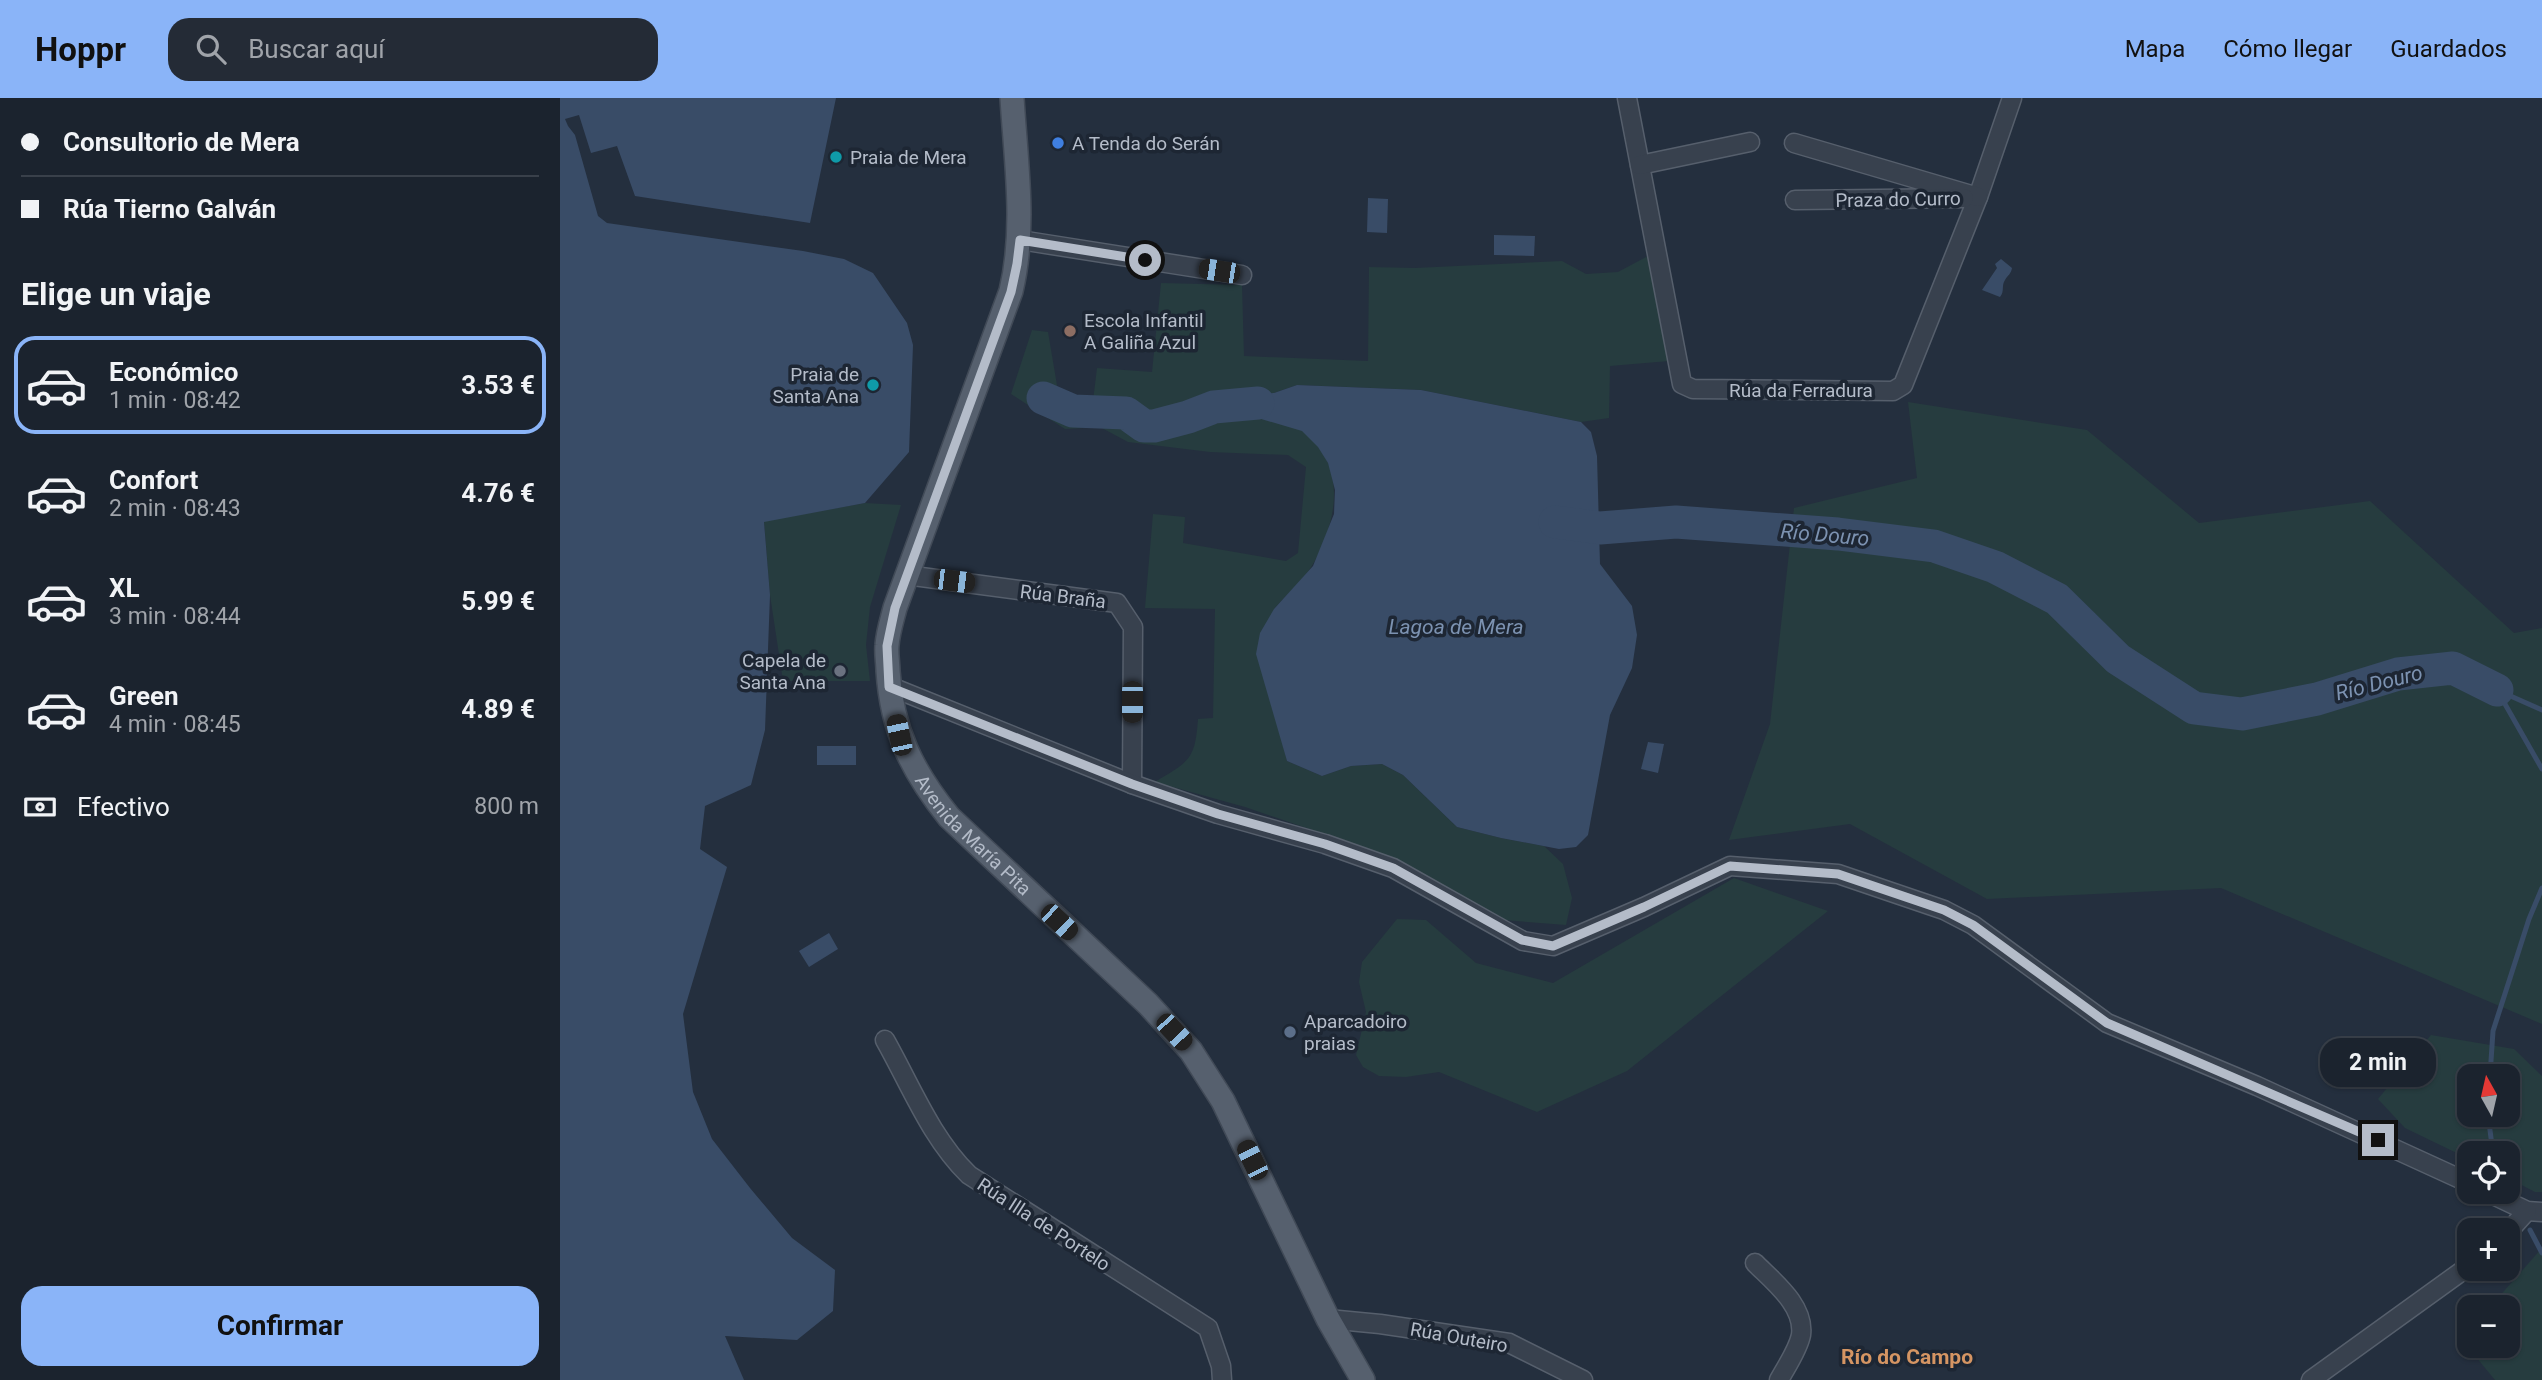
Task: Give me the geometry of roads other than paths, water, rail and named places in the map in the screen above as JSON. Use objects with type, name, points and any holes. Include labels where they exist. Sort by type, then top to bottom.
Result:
[{"type":"main road","name":"Avenida María Pita","points":[[1012,98],[1020,240],[1017,264],[1011,292],[895,608],[887,646],[889,687],[899,735],[925,788],[949,817],[1148,1004],[1191,1051],[1209,1076],[1328,1319],[1363,1380]]},
{"type":"street","name":"Rúa da Ferradura","points":[[1627,98],[1682,384],[1693,389],[1893,391],[1903,385],[1978,197],[2012,98]]},
{"type":"street","points":[[1640,164],[1750,142]]},
{"type":"street","name":"Praza do Curro","points":[[1794,143],[1978,197]]},
{"type":"street","name":"Praza do Curro","points":[[1795,200],[1978,197]]},
{"type":"street","points":[[1020,240],[1242,275]]},
{"type":"street","name":"Rúa Braña","points":[[906,575],[1117,603],[1133,627],[1132,784]]},
{"type":"street","points":[[889,687],[1132,784],[1218,814],[1325,844],[1393,868],[1522,940],[1553,946],[1730,866],[1838,874],[1944,910],[1973,925],[2107,1023],[2257,1086],[2457,1178]]},
{"type":"street","name":"Rúa Illa de Portelo","points":[[885,1040],[927,1120],[951,1158],[969,1175],[1002,1197],[1208,1328],[1221,1366],[1222,1380]]},
{"type":"street","points":[[2516,1204],[2535,1212]]},
{"type":"street","points":[[2520,1223],[2535,1212]]},
{"type":"street","points":[[1755,1263],[1787,1295],[1800,1318],[1801,1336],[1779,1380]]},
{"type":"street","points":[[2311,1380],[2457,1275]]},
{"type":"street","name":"Rúa Outeiro","points":[[1328,1319],[1508,1343],[1583,1380]]},
{"type":"water","points":[[560,98],[836,98],[810,223],[635,196],[617,146],[591,153],[579,115],[565,119],[575,135],[598,216],[607,223],[844,259],[873,273],[907,323],[913,345],[909,452],[865,503],[764,522],[770,595],[765,730],[751,785],[705,806],[700,849],[727,867],[683,1014],[693,1092],[712,1139],[750,1188],[792,1238],[835,1270],[833,1311],[797,1340],[725,1336],[744,1380],[560,1380]]},
{"type":"water","points":[[1368,198],[1388,199],[1387,233],[1367,232]]},
{"type":"water","points":[[1494,235],[1535,236],[1534,256],[1494,255]]},
{"type":"water","points":[[2001,259],[2012,268],[2000,297],[1982,290],[1997,268],[1995,264]]},
{"type":"water","name":"Lagoa de Mera","points":[[1297,385],[1421,390],[1581,422],[1591,432],[1597,456],[1600,564],[1632,606],[1637,635],[1632,668],[1610,715],[1588,835],[1576,847],[1559,849],[1457,827],[1403,775],[1382,764],[1351,766],[1322,776],[1287,761],[1256,654],[1260,633],[1274,609],[1313,566],[1334,514],[1335,490],[1328,463],[1318,447],[1302,431],[1241,413],[1215,412],[1213,403],[1229,397],[1274,393]]},
{"type":"water","points":[[1648,742],[1664,744],[1658,773],[1641,769]]},
{"type":"water","points":[[817,746],[856,746],[856,765],[817,765]]},
{"type":"water","points":[[829,933],[838,949],[809,967],[799,951]]},
{"type":"waterway","name":"Río Douro","points":[[1043,398],[1073,411],[1126,413],[1144,426],[1188,417],[1214,407],[1258,403]]},
{"type":"waterway","name":"Río Douro","points":[[1555,522],[1600,528],[1676,522],[1838,534],[1934,546],[1995,567],[2057,599],[2118,659],[2194,708],[2242,714],[2317,699],[2398,674],[2453,668],[2497,690]]},
{"type":"waterway","name":"Río Douro","points":[[2497,690],[2542,769]]},
{"type":"waterway","points":[[2497,690],[2542,710]]},
{"type":"waterway","name":"Río Douro","points":[[2491,1064],[2493,1031],[2529,919],[2542,888]]},
{"type":"waterway","name":"Río Douro","points":[[2490,1127],[2491,1141]]},
{"type":"waterway","name":"Río Douro","points":[[2530,1230],[2542,1253]]},
{"type":"place","name":"A Tenda do Serán","points":[[1058,143]]},
{"type":"place","name":"Praia de Mera","points":[[836,157]]},
{"type":"place","name":"Escola Infantil A Galiña Azul","points":[[1070,331]]},
{"type":"place","name":"Praia de Santa Ana","points":[[873,385]]},
{"type":"place","name":"Capela de Santa Ana","points":[[840,671]]},
{"type":"place","name":"Aparcadoiro praias","points":[[1290,1032]]},
{"type":"district","name":"Río do Campo","points":[[1907,1357]]}]
